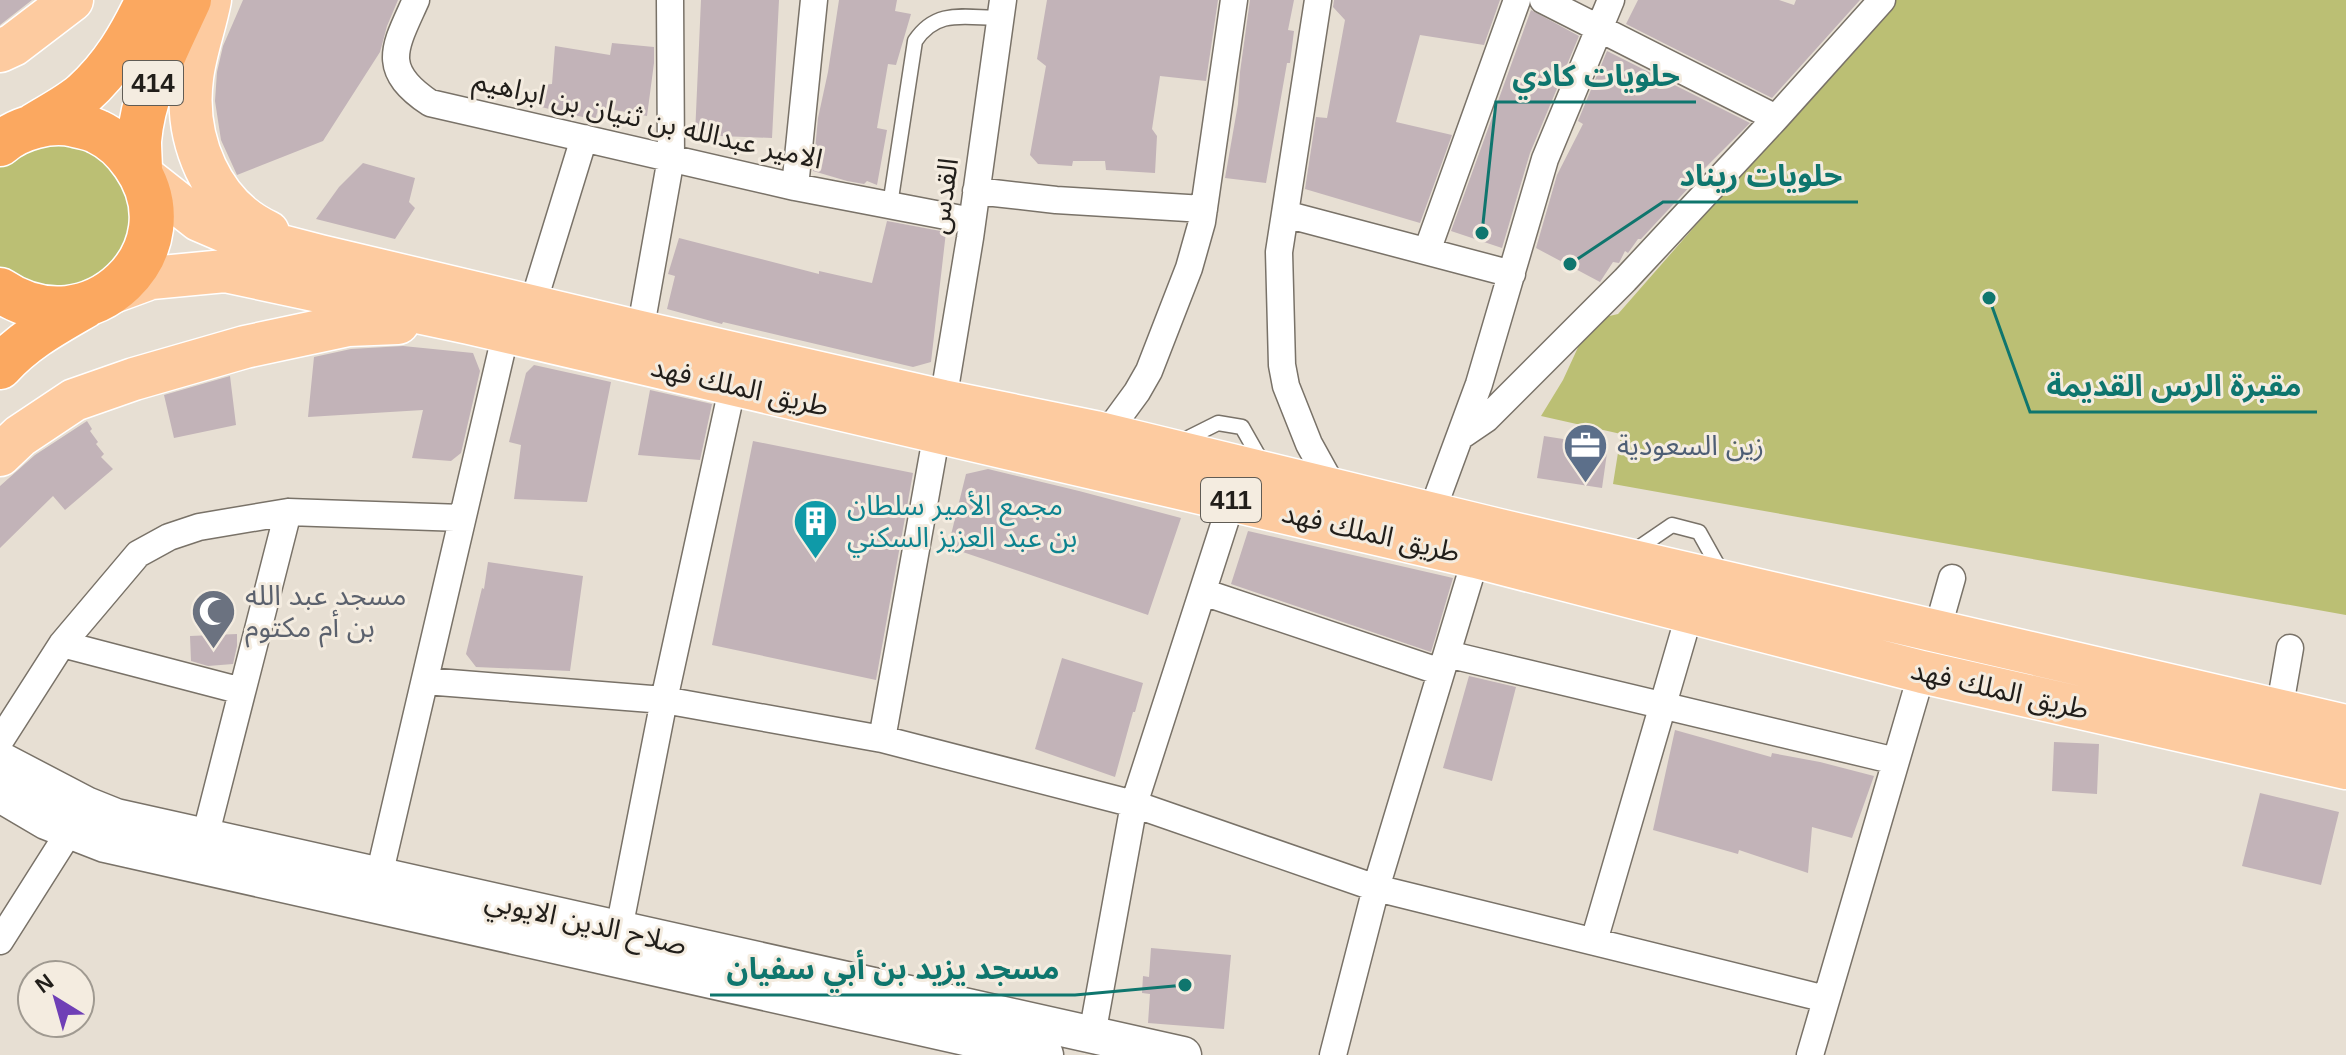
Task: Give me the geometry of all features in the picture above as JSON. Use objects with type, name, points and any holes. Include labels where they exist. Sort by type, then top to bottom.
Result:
[{"type":"highway","name":"414","points":[[10,138],[81,96],[149,28],[189,0]]},
{"type":"highway","name":"414","points":[[142,174],[139,140],[148,99],[149,28]]},
{"type":"highway","points":[[0,367],[34,336],[100,299],[135,269],[149,240],[151,207],[142,174],[125,150],[98,131],[67,123],[10,138]]},
{"type":"highway","points":[[0,290],[28,305],[57,310],[100,299]]},
{"type":"main road","points":[[0,51],[13,45],[72,0]]},
{"type":"main road","points":[[210,0],[192,77],[191,113],[197,145],[211,181],[231,208],[255,226],[320,256]]},
{"type":"main road","name":"طريق الملك فهد","points":[[142,174],[199,220],[227,232],[320,256],[502,320],[733,384],[940,416],[1095,432],[1624,559],[1698,595],[1922,672],[2346,768]]},
{"type":"main road","name":"طريق الملك فهد","points":[[100,299],[151,278],[225,271],[502,320],[640,332],[1232,500],[1476,557],[1937,631],[2346,726]]},
{"type":"main road","points":[[0,455],[20,436],[74,400],[245,347],[348,325],[502,320]]},
{"type":"street","name":"الامير عبدالله بن ثنيان بن ابراهيم","points":[[416,0],[396,54],[399,76],[411,90],[430,103],[795,187],[972,221]]},
{"type":"street","points":[[640,332],[671,158],[670,0]]},
{"type":"street","points":[[795,187],[814,0]]},
{"type":"street","points":[[1095,432],[1115,422],[1137,392],[1149,371],[1189,268],[1204,209],[1234,0]]},
{"type":"street","points":[[1318,0],[1279,252],[1282,365],[1286,386],[1304,433],[1335,491]]},
{"type":"street","points":[[1427,251],[1517,0]]},
{"type":"street","points":[[1543,0],[1776,118]]},
{"type":"street","points":[[1431,514],[1461,436],[1545,159],[1611,0]]},
{"type":"street","points":[[1461,436],[1486,419],[1625,280],[1882,0]]},
{"type":"street","name":"القدس","points":[[882,739],[940,416],[1002,9]]},
{"type":"street","points":[[376,890],[462,518],[502,320],[584,138]]},
{"type":"street","points":[[976,191],[1056,200],[1204,209]]},
{"type":"street","points":[[1285,214],[1512,274]]},
{"type":"street","points":[[619,929],[664,700],[733,384]]},
{"type":"street","points":[[1092,1035],[1134,804],[1232,500]]},
{"type":"street","points":[[0,741],[62,644],[138,554],[169,537],[199,527],[288,512],[462,518]]},
{"type":"street","points":[[205,837],[288,512]]},
{"type":"street","points":[[1333,1055],[1376,888],[1476,557]]},
{"type":"street","points":[[1937,631],[1952,578]]},
{"type":"street","points":[[1203,592],[1444,663],[1662,707],[1896,761]]},
{"type":"street","points":[[1594,941],[1698,595]]},
{"type":"street","points":[[62,644],[242,691]]},
{"type":"street","points":[[2279,711],[2290,648]]},
{"type":"street","points":[[1810,1055],[1922,672]]},
{"type":"street","points":[[425,681],[664,700],[882,739],[1134,804],[1376,888],[1826,999]]},
{"type":"street","name":"صلاح الدين الايوبي","points":[[0,760],[78,818],[105,844],[619,929],[1183,1055]]},
{"type":"street","name":"صلاح الدين الايوبي","points":[[0,794],[46,821],[116,817],[205,837],[376,890],[1045,1055]]},
{"type":"street","points":[[0,941],[78,818]]},
{"type":"lane","points":[[890,205],[915,41],[925,26],[941,18],[1002,9]]},
{"type":"green space","points":[[1893,0],[2346,0],[2346,615],[1613,484],[1621,434],[1541,416],[1563,380],[1580,343],[1601,318],[1618,314]]},
{"type":"green space","points":[[82,134],[136,187],[134,254],[80,299],[0,275],[0,152]]},
{"type":"building","points":[[0,0],[32,0],[0,25]]},
{"type":"building","points":[[243,0],[398,0],[380,52],[323,141],[237,175],[221,140],[215,101],[223,46]]},
{"type":"building","points":[[701,0],[779,0],[772,138],[695,135]]},
{"type":"building","points":[[839,0],[897,0],[895,11],[911,14],[896,65],[888,64],[877,128],[887,130],[877,185],[867,181],[864,184],[847,181],[813,171],[818,118]]},
{"type":"building","points":[[1047,0],[1218,0],[1206,81],[1160,76],[1152,129],[1157,136],[1155,173],[1106,170],[1105,161],[1073,161],[1072,166],[1038,164],[1030,155],[1046,66],[1037,59]]},
{"type":"building","points":[[1250,0],[1294,0],[1288,30],[1294,31],[1290,63],[1287,63],[1266,183],[1225,178],[1238,104]]},
{"type":"building","points":[[1334,0],[1500,0],[1484,45],[1420,35],[1396,122],[1452,135],[1420,223],[1305,189],[1316,117],[1327,118],[1345,20],[1333,7]]},
{"type":"building","points":[[1638,0],[1779,0],[1794,5],[1796,0],[1860,0],[1772,98],[1626,24]]},
{"type":"building","points":[[1531,10],[1579,36],[1530,153],[1502,248],[1451,231]]},
{"type":"building","points":[[612,43],[654,47],[647,116],[599,107],[595,120],[537,106],[542,85],[552,84],[555,46],[610,55]]},
{"type":"building","points":[[1607,51],[1750,123],[1692,181],[1628,253],[1625,251],[1619,263],[1613,262],[1600,282],[1536,248],[1557,175],[1583,124],[1578,121]]},
{"type":"building","points":[[363,163],[415,178],[409,202],[415,208],[395,239],[316,219],[339,187]]},
{"type":"building","points":[[887,221],[946,232],[931,362],[913,367],[667,309],[675,276],[668,274],[679,238],[819,274],[819,271],[872,283]]},
{"type":"building","points":[[403,346],[473,353],[480,371],[461,453],[451,461],[412,458],[423,410],[308,417],[314,357],[351,349]]},
{"type":"building","points":[[534,365],[611,382],[587,502],[514,499],[521,445],[509,442],[526,373]]},
{"type":"building","points":[[230,376],[236,425],[174,438],[164,395]]},
{"type":"building","points":[[650,390],[712,404],[700,460],[638,455]]},
{"type":"building","points":[[87,421],[98,442],[96,444],[104,454],[101,457],[113,469],[65,510],[53,496],[0,548],[0,486],[35,455]]},
{"type":"building","points":[[1544,436],[1608,446],[1602,488],[1537,478]]},
{"type":"building","name":"مجمع الأمير سلطان بن عبد العزيز السكني","points":[[753,441],[913,473],[876,680],[712,645]]},
{"type":"building","points":[[988,469],[1181,518],[1148,615],[948,547],[966,474]]},
{"type":"building","points":[[1248,531],[1453,578],[1431,652],[1231,584]]},
{"type":"building","points":[[488,562],[583,576],[570,671],[476,667],[466,654]]},
{"type":"building","name":"مسجد عبد الله بن أم مكتوم","points":[[237,634],[233,664],[208,666],[191,661],[190,636]]},
{"type":"building","points":[[1062,658],[1143,683],[1115,777],[1035,749]]},
{"type":"building","points":[[1469,676],[1516,687],[1492,781],[1443,768]]},
{"type":"building","points":[[1675,730],[1771,757],[1772,753],[1874,776],[1852,838],[1812,827],[1808,873],[1739,850],[1738,854],[1653,830]]},
{"type":"building","points":[[2054,742],[2099,744],[2097,794],[2052,791]]},
{"type":"building","points":[[2260,793],[2339,812],[2321,885],[2242,866]]},
{"type":"building","points":[[1151,948],[1231,955],[1224,1029],[1148,1023],[1150,994],[1142,993],[1143,976],[1149,977]]},
{"type":"place","name":"حلويات كادي","points":[[1482,233]]},
{"type":"place","name":"حلويات ريناد","points":[[1570,264]]},
{"type":"place","name":"مقبرة الرس القديمة","points":[[1989,298]]},
{"type":"place","name":"زين السعودية","points":[[1586,484]]},
{"type":"place","name":"مجمع الأمير سلطان بن عبد العزيز السكني","points":[[816,560]]},
{"type":"place","name":"مسجد عبد الله بن أم مكتوم","points":[[214,650]]},
{"type":"place","name":"مسجد يزيد بن أبي سفيان","points":[[1185,985]]}]
